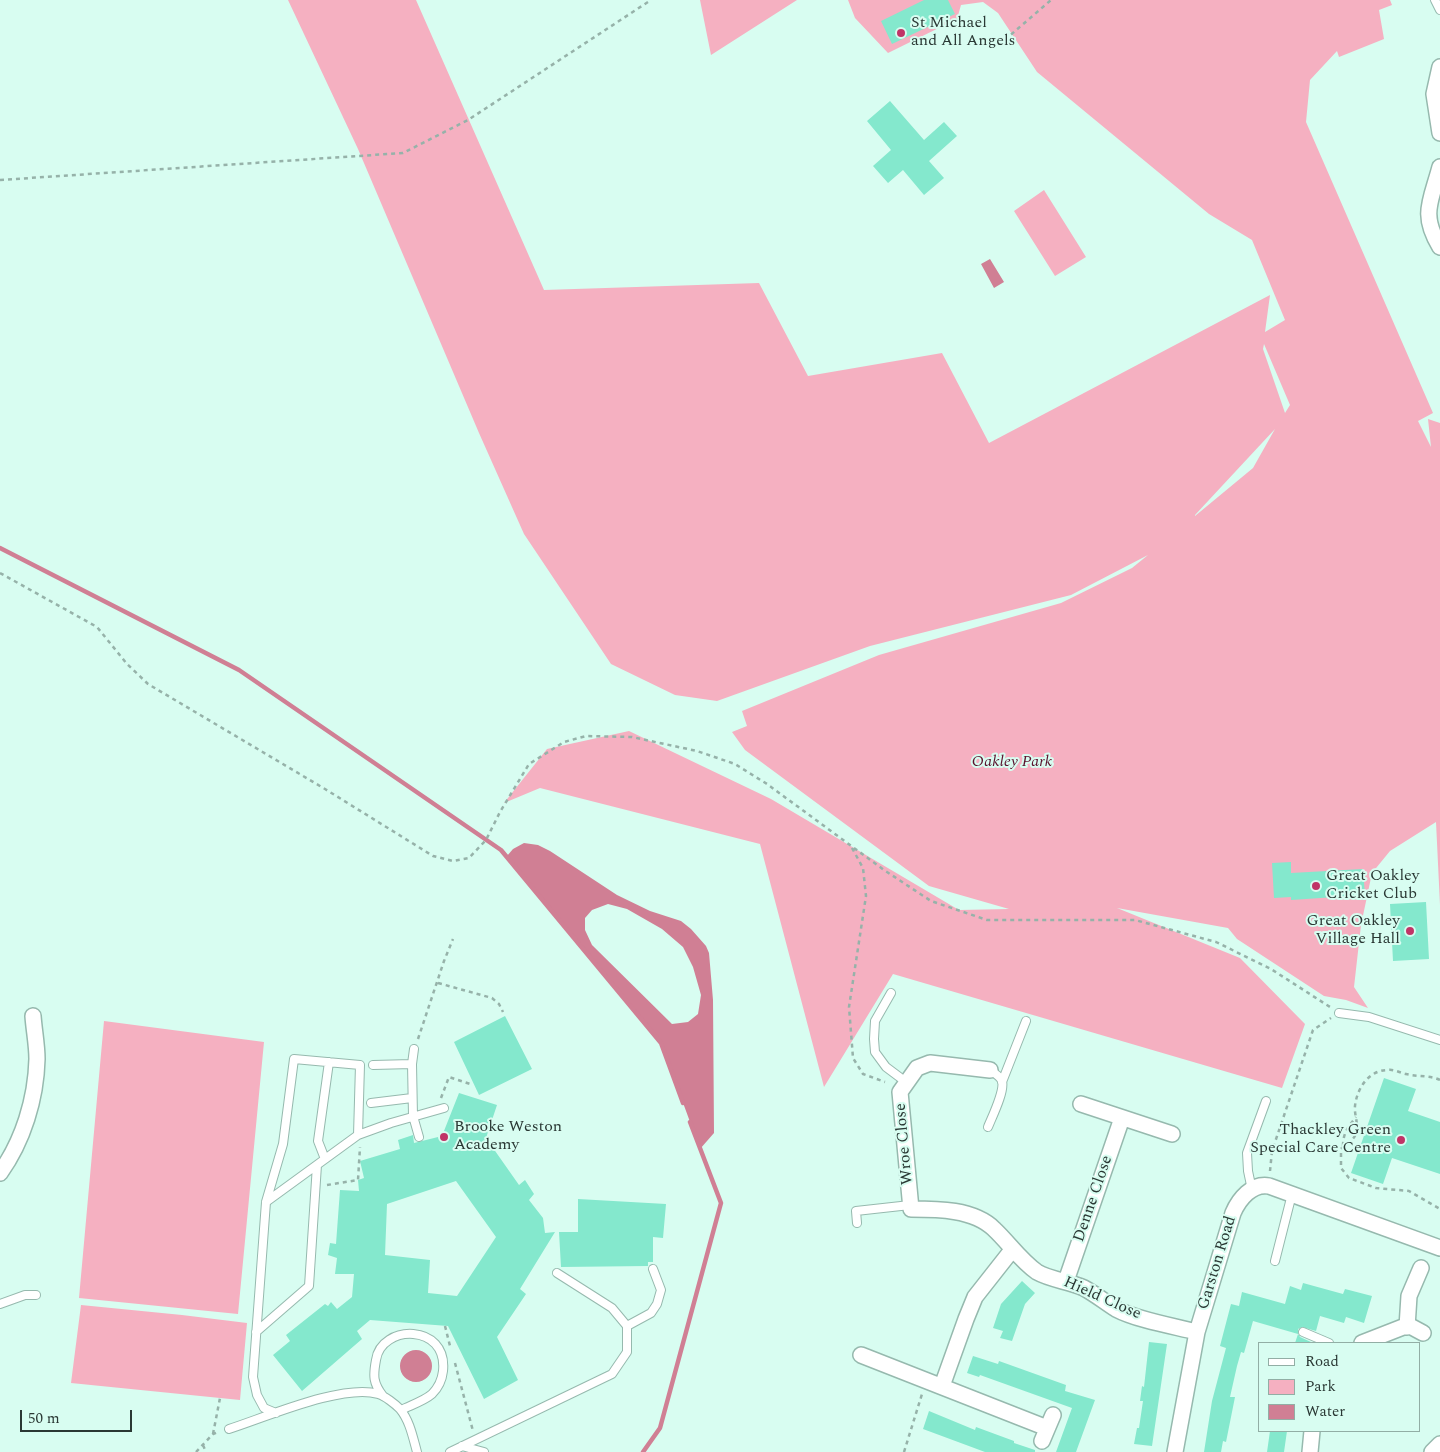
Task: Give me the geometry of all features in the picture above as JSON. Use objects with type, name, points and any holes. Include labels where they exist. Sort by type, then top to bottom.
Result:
[{"type":"street","points":[[1440,68],[1434,94],[1440,133]]},
{"type":"street","points":[[1440,167],[1428,208],[1429,226],[1440,247]]},
{"type":"street","points":[[0,1173],[11,1158],[31,1107],[37,1059],[33,1016]]},
{"type":"street","name":"Wroe Close","points":[[910,1207],[903,1087],[917,1068],[930,1063],[990,1070]]},
{"type":"street","points":[[1081,1104],[1172,1134]]},
{"type":"street","name":"Denne Close","points":[[1066,1281],[1122,1118]]},
{"type":"street","points":[[1252,1190],[1262,1185],[1269,1186],[1440,1248]]},
{"type":"street","name":"Garston Road","points":[[1175,1452],[1197,1332],[1233,1213],[1245,1193],[1252,1190]]},
{"type":"street","name":"Hield Close","points":[[910,1207],[956,1212],[983,1220],[1037,1272],[1084,1288],[1129,1314],[1197,1332]]},
{"type":"street","points":[[942,1386],[976,1297],[1012,1250]]},
{"type":"street","points":[[1407,1326],[1409,1296],[1421,1268]]},
{"type":"street","points":[[1365,1342],[1407,1326],[1417,1329],[1423,1334]]},
{"type":"street","points":[[861,1355],[1047,1428]]},
{"type":"street","points":[[1310,1452],[1312,1432]]},
{"type":"street","points":[[1432,1452],[1440,1444]]},
{"type":"lane","points":[[1435,0],[1440,10]]},
{"type":"lane","points":[[891,993],[875,1021],[875,1052],[903,1087]]},
{"type":"lane","points":[[1339,1013],[1369,1017],[1440,1040]]},
{"type":"lane","points":[[988,1127],[1002,1091],[1002,1082],[1026,1021]]},
{"type":"lane","points":[[414,1049],[412,1064],[413,1116],[420,1137]]},
{"type":"lane","points":[[276,1413],[264,1408],[257,1396],[253,1377],[266,1202],[283,1144],[294,1058],[360,1065],[359,1134]]},
{"type":"lane","points":[[325,1159],[318,1141],[329,1062]]},
{"type":"lane","points":[[373,1065],[412,1064]]},
{"type":"lane","points":[[990,1070],[1002,1082]]},
{"type":"lane","points":[[371,1102],[412,1098]]},
{"type":"lane","points":[[1252,1190],[1248,1171],[1248,1152],[1266,1101]]},
{"type":"lane","points":[[266,1202],[359,1134],[440,1109]]},
{"type":"lane","points":[[256,1332],[309,1286],[317,1165]]},
{"type":"lane","points":[[1275,1261],[1292,1194]]},
{"type":"lane","points":[[857,1223],[856,1211],[910,1207]]},
{"type":"lane","points":[[627,1326],[651,1313],[657,1304],[661,1290],[653,1269]]},
{"type":"lane","points":[[450,1452],[612,1374],[627,1352],[627,1326],[612,1308],[557,1273]]},
{"type":"lane","points":[[0,1304],[25,1295],[36,1295]]},
{"type":"lane","points":[[1303,1332],[1326,1342]]},
{"type":"lane","points":[[383,1397],[373,1376],[376,1355],[386,1342],[401,1334],[415,1334],[428,1337],[438,1347],[444,1360],[442,1379],[438,1388],[430,1396],[401,1410]]},
{"type":"lane","points":[[229,1429],[330,1395],[356,1392],[378,1394],[401,1410],[410,1427],[417,1452]]},
{"type":"lane","points":[[462,1446],[484,1452]]},
{"type":"path","points":[[0,180],[403,153],[468,120],[651,0]]},
{"type":"path","points":[[1000,45],[1051,0]]},
{"type":"path","points":[[0,573],[97,626],[126,664],[148,684],[325,789],[433,856],[452,861],[469,858],[486,840],[500,812],[529,764],[564,742],[586,736],[632,737],[697,751],[735,764],[767,784],[884,870],[931,901],[987,920],[1136,920],[1216,942],[1272,969],[1339,1013],[1314,1030],[1272,1151],[1269,1186]]},
{"type":"path","points":[[852,846],[863,868],[866,896],[849,1006],[853,1058],[863,1074],[903,1087]]},
{"type":"path","points":[[414,1049],[453,939]]},
{"type":"path","points":[[438,983],[492,998],[499,1004],[503,1012]]},
{"type":"path","points":[[1440,1080],[1434,1077],[1412,1076],[1390,1069],[1380,1070],[1367,1078],[1358,1093],[1355,1107],[1358,1127],[1356,1134],[1353,1140],[1340,1149],[1341,1168],[1349,1178],[1376,1188],[1409,1191],[1440,1209]]},
{"type":"path","points":[[440,1109],[449,1077],[473,1085]]},
{"type":"path","points":[[1343,1146],[1343,1136],[1356,1117]]},
{"type":"path","points":[[315,1187],[358,1180],[359,1134]]},
{"type":"path","points":[[445,1326],[475,1440]]},
{"type":"path","points":[[904,1452],[927,1380]]},
{"type":"path","points":[[214,1434],[220,1398]]},
{"type":"path","points":[[196,1452],[214,1434],[229,1429]]},
{"type":"path","points":[[203,1445],[206,1452]]},
{"type":"green space","name":"Oakley Park","points":[[288,0],[416,0],[544,290],[759,283],[808,376],[942,353],[989,443],[1270,295],[1265,332],[1285,320],[1252,240],[1209,214],[1037,72],[998,13],[983,2],[961,5],[957,19],[888,53],[855,18],[848,0],[1390,0],[1392,5],[1379,10],[1384,39],[1339,57],[1337,51],[1310,80],[1306,122],[1433,413],[1418,421],[1431,447],[1428,419],[1440,423],[1440,905],[1436,822],[1390,851],[1372,873],[1361,925],[1354,987],[1368,1008],[1346,1000],[1324,996],[1237,939],[1228,928],[1117,908],[1240,958],[1305,1024],[1282,1088],[893,974],[824,1087],[760,844],[540,788],[504,803],[547,749],[629,731],[771,799],[959,910],[1009,909],[929,886],[745,750],[732,732],[747,726],[742,711],[879,655],[1061,603],[1132,568],[1148,555],[1071,595],[870,646],[717,701],[675,695],[611,664],[524,534],[358,149]],"holes":[[[1264,344],[1290,405],[1285,413],[1263,349]],[[1275,429],[1253,468],[1195,516],[1195,515]]]},
{"type":"green space","points":[[700,0],[797,0],[711,55]]},
{"type":"green space","points":[[1044,190],[1086,257],[1055,276],[1014,211]]},
{"type":"green space","points":[[104,1021],[264,1042],[238,1314],[79,1298]]},
{"type":"green space","points":[[81,1305],[247,1323],[240,1400],[71,1383]]},
{"type":"water","points":[[990,259],[1004,282],[994,288],[981,264]]},
{"type":"water","points":[[524,843],[538,845],[550,851],[617,895],[650,911],[681,921],[706,946],[709,953],[713,1000],[714,1133],[700,1149],[661,1043],[507,856],[513,849]],"holes":[[[608,904],[627,909],[662,929],[683,947],[693,967],[701,995],[698,1014],[688,1022],[672,1024],[592,945],[585,930],[585,918],[592,910]]]},
{"type":"water","points":[[416,1350],[428,1354],[432,1366],[428,1378],[416,1382],[404,1378],[400,1366],[404,1354]]},
{"type":"building","name":"St Michael and All Angels","points":[[924,0],[948,0],[955,14],[892,44],[881,21]]},
{"type":"building","points":[[890,101],[924,140],[944,122],[957,136],[929,161],[944,178],[924,195],[903,170],[888,183],[873,166],[891,150],[867,121]]},
{"type":"building","points":[[1291,862],[1291,873],[1363,869],[1365,895],[1291,900],[1291,897],[1274,898],[1272,863]]},
{"type":"building","name":"Great Oakley Village Hall","points":[[1426,902],[1429,959],[1393,961],[1390,904]]},
{"type":"building","points":[[505,1016],[532,1069],[479,1095],[454,1042]]},
{"type":"building","name":"Thackley Green Special Care Centre","points":[[1384,1078],[1416,1089],[1408,1111],[1440,1122],[1440,1174],[1392,1158],[1383,1184],[1351,1173]]},
{"type":"building","points":[[459,1093],[497,1105],[486,1138],[519,1185],[525,1180],[534,1194],[529,1200],[543,1218],[545,1233],[555,1232],[520,1289],[526,1294],[497,1337],[518,1380],[484,1399],[448,1326],[370,1320],[357,1331],[362,1339],[302,1391],[273,1355],[290,1341],[286,1335],[325,1304],[328,1306],[331,1302],[337,1309],[352,1297],[354,1274],[335,1274],[337,1258],[328,1255],[330,1243],[336,1244],[340,1190],[359,1191],[358,1180],[364,1178],[360,1161],[400,1149],[398,1140],[413,1135],[414,1143],[442,1136]],"holes":[[[456,1181],[496,1237],[457,1296],[428,1293],[430,1260],[385,1255],[387,1204]]]},
{"type":"building","points":[[578,1199],[666,1204],[663,1238],[653,1237],[653,1262],[648,1262],[648,1266],[561,1267],[559,1232],[578,1232]]},
{"type":"building","points":[[1022,1281],[1035,1293],[1025,1304],[1012,1341],[1000,1338],[1003,1331],[993,1328],[1001,1304]]},
{"type":"building","points":[[1303,1283],[1343,1294],[1345,1289],[1372,1296],[1364,1323],[1346,1317],[1344,1323],[1320,1316],[1316,1331],[1302,1327],[1298,1329],[1298,1334],[1253,1321],[1244,1353],[1241,1352],[1230,1397],[1235,1397],[1226,1442],[1223,1441],[1221,1452],[1204,1452],[1212,1401],[1226,1348],[1220,1346],[1231,1304],[1239,1306],[1242,1292],[1285,1304],[1290,1286],[1301,1290]]},
{"type":"building","points":[[1298,1334],[1311,1342],[1295,1342]]},
{"type":"building","points":[[1149,1342],[1167,1344],[1152,1446],[1134,1444],[1137,1428],[1139,1428],[1143,1401],[1140,1401],[1142,1386],[1144,1387]]},
{"type":"building","points":[[973,1356],[998,1364],[999,1361],[1066,1385],[1065,1391],[1095,1400],[1076,1452],[1056,1452],[1072,1408],[980,1375],[979,1377],[967,1373]]},
{"type":"building","points":[[929,1411],[975,1430],[976,1427],[1014,1441],[1014,1443],[1035,1450],[1035,1452],[985,1452],[923,1429]]},
{"type":"building","points":[[1270,1432],[1287,1432],[1284,1452],[1267,1452]]},
{"type":"waterway","points":[[0,548],[239,670],[501,850],[661,1043],[683,1103]]},
{"type":"waterway","points":[[643,1452],[660,1428],[721,1203],[690,1122]]},
{"type":"place","name":"St Michael and All Angels","points":[[901,33]]},
{"type":"place","name":"Great Oakley Cricket Club","points":[[1316,886]]},
{"type":"place","name":"Great Oakley Village Hall","points":[[1410,931]]},
{"type":"place","name":"Brooke Weston Academy","points":[[444,1137]]},
{"type":"place","name":"Thackley Green Special Care Centre","points":[[1401,1140]]}]
